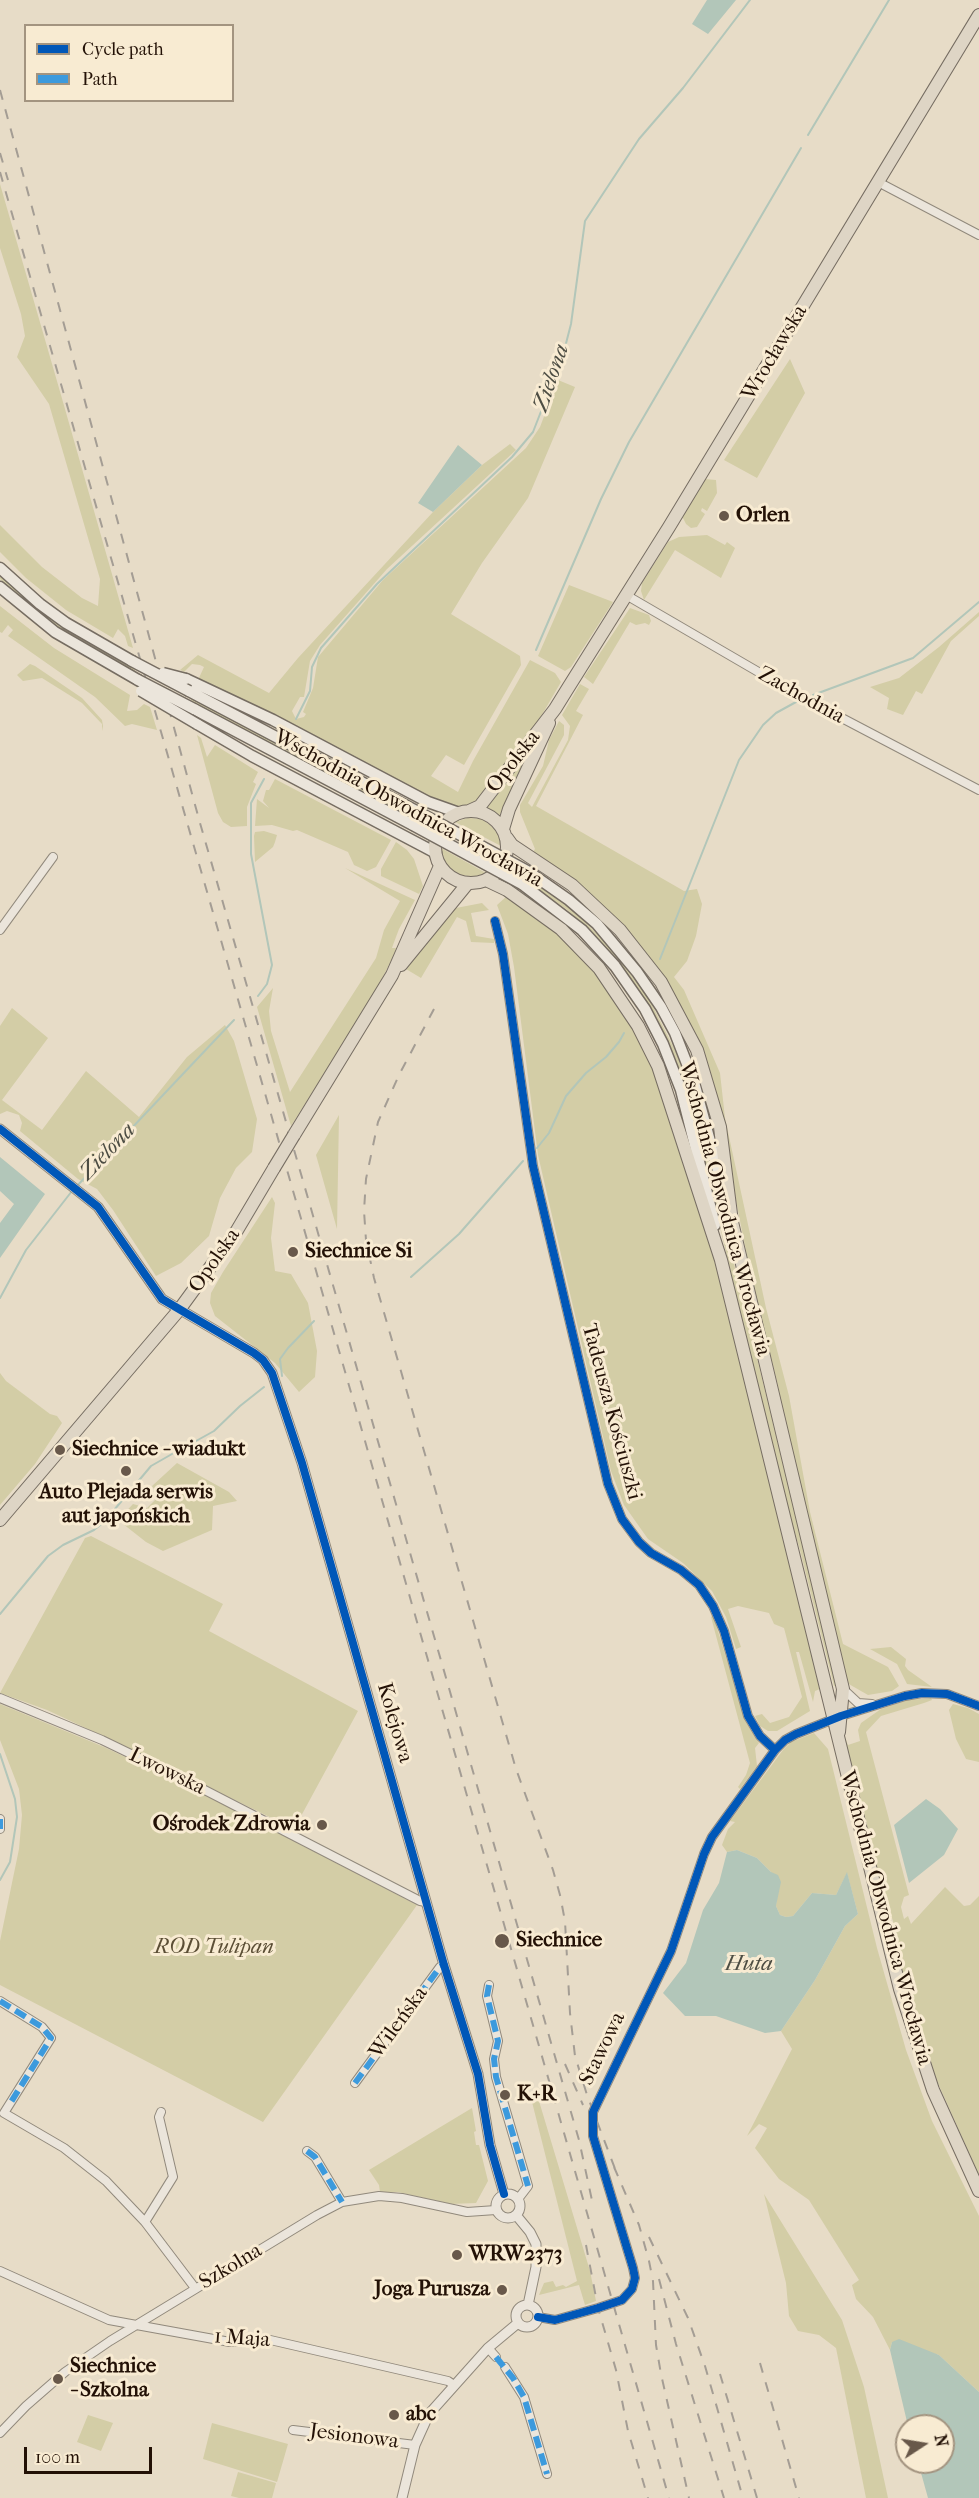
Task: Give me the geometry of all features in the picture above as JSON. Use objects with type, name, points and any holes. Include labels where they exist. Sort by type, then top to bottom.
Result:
[{"type":"main road","name":"Wrocławska","points":[[568,688],[979,15]]},
{"type":"main road","name":"Wschodnia Obwodnica Wrocławia","points":[[0,568],[40,604],[66,623],[132,662],[529,872],[562,894],[597,924],[637,972],[661,1007],[675,1033],[694,1082],[732,1222],[843,1689],[837,1718]]},
{"type":"main road","points":[[0,587],[55,632],[110,665],[198,724],[252,756],[436,853]]},
{"type":"main road","points":[[149,671],[186,679],[273,720],[428,802],[464,812],[483,813],[494,819],[512,845],[573,885],[602,911],[631,943],[661,982],[687,1028],[707,1081],[720,1127],[732,1222]]},
{"type":"main road","name":"Wschodnia Obwodnica Wrocławia","points":[[139,685],[194,710],[522,884],[568,917],[600,948],[629,985],[663,1044],[686,1107],[721,1260],[837,1718],[838,1742],[900,1989],[917,2045],[951,2133],[979,2192]]},
{"type":"main road","name":"Opolska","points":[[464,812],[480,806],[555,709],[568,688]]},
{"type":"main road","name":"Opolska","points":[[505,834],[509,809],[555,709]]},
{"type":"main road","points":[[464,812],[445,822],[435,844],[440,866],[448,875],[468,883],[486,880],[504,863],[507,855],[505,834]]},
{"type":"main road","name":"Opolska","points":[[0,1520],[179,1311],[236,1232],[392,975],[440,866]]},
{"type":"main road","points":[[486,880],[507,890],[569,936],[599,968],[634,1018],[658,1065],[721,1260]]},
{"type":"main road","name":"Opolska","points":[[392,975],[468,883]]},
{"type":"street","points":[[878,182],[979,235]]},
{"type":"street","name":"Zachodnia","points":[[626,596],[798,695],[979,790]]},
{"type":"street","points":[[0,930],[53,857]]},
{"type":"street","name":"Tadeusza Kościuszki","points":[[495,921],[503,954],[533,1166],[608,1484],[622,1519],[639,1542],[651,1553],[681,1570],[699,1585],[713,1606],[724,1631],[748,1716],[760,1736],[775,1750]]},
{"type":"street","name":"Kolejowa","points":[[0,1130],[105,1214],[162,1299],[254,1353],[272,1372],[302,1463],[444,1965],[478,2074],[490,2145],[504,2194]]},
{"type":"street","points":[[843,1689],[858,1703],[876,1704]]},
{"type":"street","points":[[775,1750],[785,1740],[796,1734],[876,1704],[905,1696],[937,1693],[955,1696],[979,1706]]},
{"type":"street","name":"Lwowska","points":[[0,1698],[102,1740],[426,1902]]},
{"type":"street","name":"Stawowa","points":[[538,2317],[555,2320],[598,2308],[622,2300],[632,2289],[635,2278],[633,2268],[593,2136],[593,2112],[671,1951],[712,1837],[775,1750]]},
{"type":"street","points":[[0,1819],[0,1829]]},
{"type":"street","name":"Wileńska","points":[[355,2083],[440,1967],[444,1965]]},
{"type":"street","points":[[489,1985],[487,1996],[498,2040],[494,2059],[496,2078],[528,2186],[518,2199]]},
{"type":"street","points":[[0,2001],[42,2027],[51,2038],[4,2113],[75,2155],[120,2195],[146,2222],[195,2288]]},
{"type":"street","points":[[146,2222],[173,2177],[159,2117],[161,2112]]},
{"type":"street","points":[[307,2151],[315,2157],[342,2202]]},
{"type":"street","points":[[504,2194],[511,2194],[518,2199],[520,2207],[516,2215],[504,2218],[496,2210],[496,2200],[504,2194]]},
{"type":"street","name":"Szkolna","points":[[0,2433],[26,2406],[65,2372],[195,2288],[342,2202],[379,2196],[402,2198],[467,2212],[496,2210]]},
{"type":"street","points":[[516,2215],[530,2232],[536,2244],[536,2267],[528,2305]]},
{"type":"street","name":"1 Maja","points":[[0,2271],[109,2320],[230,2342],[266,2339],[448,2381],[454,2385]]},
{"type":"street","points":[[528,2305],[536,2309],[538,2317],[533,2326],[528,2328],[518,2323],[516,2319],[519,2309],[528,2305]]},
{"type":"street","points":[[402,2498],[415,2445],[429,2414],[488,2348],[518,2323]]},
{"type":"street","points":[[488,2348],[496,2357]]},
{"type":"street","points":[[505,2367],[524,2397],[547,2474]]},
{"type":"street","name":"Jesionowa","points":[[293,2430],[415,2445]]},
{"type":"green space","points":[[0,184],[133,648],[128,646],[125,636],[118,629],[113,638],[66,610],[26,578],[0,552],[0,525],[42,567],[82,598],[98,606],[100,579],[49,404],[17,357],[25,336],[21,314],[0,248]]},
{"type":"green space","points":[[790,359],[805,393],[757,478],[724,460]]},
{"type":"green space","points":[[558,380],[575,387],[528,498],[482,563],[451,614],[520,656],[521,665],[464,765],[446,755],[431,776],[458,792],[530,660],[555,673],[561,682],[536,725],[475,804],[456,808],[442,803],[198,680],[204,667],[200,665],[192,664],[184,672],[180,670],[198,655],[269,693],[298,658],[433,512],[482,465],[510,444],[516,450],[387,569],[320,645],[310,661],[304,697],[300,697],[292,711],[296,719],[304,717],[306,714],[303,712],[313,688],[318,657],[383,580],[526,448],[540,427]]},
{"type":"green space","points":[[705,479],[716,480],[717,493],[707,511],[702,508],[701,511],[705,514],[697,527],[691,528],[682,516]]},
{"type":"green space","points":[[707,535],[725,545],[727,542],[735,548],[721,578],[675,550],[644,600],[641,591],[642,583],[668,542],[679,537]]},
{"type":"green space","points":[[0,574],[47,616],[134,668],[136,674],[52,623],[18,596],[0,579]]},
{"type":"green space","points":[[569,585],[613,602],[571,667],[565,671],[538,656]]},
{"type":"green space","points":[[0,606],[54,648],[130,695],[127,711],[137,710],[144,704],[150,707],[157,730],[132,724],[125,726],[95,697],[8,636],[13,630],[8,625],[2,633],[0,632]]},
{"type":"green space","points":[[630,608],[649,615],[651,621],[649,625],[645,623],[636,625],[630,622],[593,684],[584,677]]},
{"type":"green space","points":[[979,612],[979,616],[951,641],[922,694],[916,691],[903,715],[887,709],[889,698],[870,687],[899,678]]},
{"type":"green space","points":[[30,664],[82,698],[102,720],[103,726],[102,731],[102,724],[82,703],[42,678],[23,681],[17,675]]},
{"type":"green space","points":[[580,684],[589,689],[576,711],[583,715],[536,806],[684,891],[697,889],[702,904],[696,936],[687,961],[674,977],[684,990],[720,1073],[725,1118],[766,1308],[789,1396],[810,1512],[843,1644],[888,1667],[899,1686],[892,1691],[868,1695],[847,1683],[792,1459],[778,1386],[750,1271],[715,1095],[653,963],[621,922],[571,878],[533,852],[535,849],[520,812],[520,805],[543,766],[549,740],[559,721],[564,725],[564,735],[528,803],[532,807],[568,740],[570,726],[562,715]]},
{"type":"green space","points":[[191,698],[418,817],[416,820],[192,702]]},
{"type":"green space","points":[[197,735],[201,738],[207,757],[215,745],[258,772],[247,807],[247,826],[231,827],[223,822],[218,813]]},
{"type":"green space","points":[[533,745],[507,803],[499,816],[486,807]]},
{"type":"green space","points":[[275,779],[391,840],[376,867],[367,871],[354,865],[348,852],[297,830],[272,825],[255,826],[257,799],[269,808],[263,801],[266,790],[269,790]]},
{"type":"green space","points":[[468,818],[481,819],[489,824],[499,835],[501,846],[455,822]]},
{"type":"green space","points":[[264,831],[277,835],[275,842],[273,847],[255,862],[255,832]]},
{"type":"green space","points":[[396,842],[414,859],[423,886],[419,894],[381,876],[381,869]]},
{"type":"green space","points":[[441,848],[486,873],[473,877],[457,874],[445,863]]},
{"type":"green space","points":[[345,868],[415,900],[399,929],[392,948],[396,948],[394,955],[373,996],[291,1126],[257,1007],[273,988],[269,1011],[271,1031],[290,1092],[376,958],[384,930],[400,901]]},
{"type":"green space","points":[[527,876],[571,908],[609,946],[649,999],[677,1054],[702,1133],[837,1685],[834,1686],[800,1550],[781,1487],[710,1184],[688,1096],[676,1060],[647,1003],[619,964],[592,932],[566,909],[524,880]]},
{"type":"green space","points":[[507,896],[548,923],[610,987],[650,1058],[712,1250],[820,1689],[815,1691],[813,1702],[799,1652],[796,1652],[810,1711],[777,1731],[768,1731],[760,1726],[755,1716],[762,1714],[770,1723],[789,1717],[802,1697],[784,1628],[774,1624],[769,1613],[738,1606],[728,1609],[741,1647],[736,1649],[726,1617],[712,1591],[683,1563],[648,1539],[624,1505],[611,1471],[538,1155],[514,967],[508,934],[497,905]]},
{"type":"green space","points":[[482,903],[489,910],[471,913],[476,936],[494,939],[494,943],[471,942],[466,921],[457,917],[421,978],[406,969],[454,906],[456,908]]},
{"type":"green space","points":[[12,1008],[48,1038],[2,1100],[42,1130],[86,1071],[139,1117],[187,1057],[225,1025],[234,1041],[257,1119],[252,1152],[236,1168],[220,1198],[209,1236],[181,1263],[156,1276],[97,1189],[78,1179],[20,1131],[22,1123],[19,1115],[7,1111],[0,1114],[0,1026]]},
{"type":"green space","points":[[339,1115],[337,1229],[316,1155]]},
{"type":"green space","points":[[272,1197],[275,1203],[271,1238],[275,1271],[291,1274],[308,1303],[317,1351],[315,1377],[299,1392],[275,1363],[215,1316],[210,1303],[211,1293],[223,1272]]},
{"type":"green space","points":[[0,1373],[6,1381],[50,1414],[57,1416],[62,1423],[35,1464],[0,1505]]},
{"type":"green space","points":[[177,1463],[229,1492],[237,1501],[213,1506],[212,1530],[163,1551],[146,1542],[118,1520],[133,1504],[147,1508],[159,1496],[152,1486]]},
{"type":"green space","points":[[91,1536],[223,1604],[209,1631],[358,1711],[294,1829],[47,1710],[0,1693],[85,1538]]},
{"type":"green space","points":[[713,1615],[747,1724],[759,1743],[755,1748],[757,1766],[740,1789],[738,1787],[750,1763],[711,1617]]},
{"type":"green space","points":[[891,1647],[906,1659],[905,1666],[908,1670],[932,1687],[907,1684],[897,1664],[870,1649]]},
{"type":"green space","points":[[931,1698],[932,1700],[924,1703],[881,1716],[866,1732],[909,1895],[904,1897],[901,1907],[904,1919],[908,1916],[911,1924],[945,1887],[964,1906],[970,1905],[979,1896],[979,2175],[937,2081],[906,1987],[892,1932],[895,1928],[892,1918],[887,1923],[843,1732],[848,1745],[860,1741],[858,1730],[861,1723],[881,1709],[908,1700]]},
{"type":"green space","name":"ROD Tulipan","points":[[0,1704],[104,1747],[197,1791],[417,1905],[263,2122],[0,1985],[0,1941],[19,1849],[22,1815],[19,1789],[0,1740]]},
{"type":"green space","points":[[953,1704],[979,1714],[979,1762],[966,1759],[956,1739],[949,1710]]},
{"type":"green space","points":[[814,1733],[828,1749],[877,1948],[906,2050],[932,2121],[979,2216],[979,2392],[939,2355],[892,2342],[890,2350],[873,2317],[856,2299],[852,2285],[859,2280],[809,2200],[779,2179],[755,2148],[767,2128],[759,2124],[747,2136],[792,2049],[781,2031],[815,1980],[845,1926],[858,1914],[847,1873],[836,1895],[812,1893],[793,1916],[780,1915],[776,1906],[777,1896],[771,1872],[757,1858],[737,1850],[727,1852],[722,1845],[728,1829],[735,1822],[730,1821],[783,1750],[791,1742]]},
{"type":"green space","points":[[539,2101],[590,2271],[596,2301],[585,2305],[579,2285],[539,2295],[544,2283],[553,2281],[556,2287],[563,2285],[566,2287],[577,2281],[532,2102]]},
{"type":"green space","points":[[472,2108],[476,2145],[479,2145],[488,2181],[476,2203],[451,2204],[398,2192],[380,2192],[379,2185],[369,2170]]},
{"type":"green space","points":[[764,2194],[842,2320],[864,2387],[888,2498],[866,2498],[836,2348],[819,2335],[798,2331],[789,2316],[786,2283]]},
{"type":"green space","points":[[88,2415],[113,2423],[101,2451],[77,2442]]},
{"type":"green space","points":[[212,2423],[288,2444],[277,2482],[203,2459]]},
{"type":"green space","points":[[238,2472],[276,2483],[272,2498],[231,2496]]},
{"type":"water","points":[[707,0],[736,0],[708,34],[692,24]]},
{"type":"water","points":[[458,445],[482,465],[433,512],[418,503]]},
{"type":"water","points":[[0,1157],[45,1194],[0,1258],[0,1223],[14,1204],[0,1191]]},
{"type":"water","points":[[926,1799],[940,1809],[958,1829],[944,1855],[909,1883],[894,1825]]},
{"type":"water","name":"Huta","points":[[737,1850],[757,1858],[771,1872],[778,1875],[781,1882],[776,1906],[780,1915],[793,1916],[812,1893],[836,1895],[847,1872],[858,1914],[845,1926],[815,1980],[781,2031],[765,2033],[716,2016],[685,2016],[663,1993],[686,1963],[703,1910],[719,1883],[727,1852]]},
{"type":"water","points":[[899,2339],[939,2355],[979,2392],[979,2498],[928,2498],[921,2474],[955,2474],[955,2414],[905,2414],[890,2350],[892,2342]]},
{"type":"waterway","name":"Zielona","points":[[296,719],[310,691],[312,667],[321,648],[377,584],[512,457],[533,432],[563,355],[571,324],[585,221],[639,139],[683,88],[750,0]]},
{"type":"waterway","points":[[808,135],[889,0]]},
{"type":"waterway","points":[[536,650],[601,499],[629,442],[801,148]]},
{"type":"waterway","points":[[813,695],[913,658],[979,602]]},
{"type":"waterway","points":[[660,959],[739,760],[763,725],[776,713],[796,702]]},
{"type":"waterway","name":"Zielona","points":[[258,996],[267,984],[272,965],[251,854],[251,803],[264,779]]},
{"type":"waterway","name":"Zielona","points":[[76,1187],[234,1020]]},
{"type":"waterway","points":[[537,1148],[549,1133],[566,1096],[586,1073],[606,1057],[624,1033]]},
{"type":"waterway","points":[[411,1277],[459,1234],[523,1161]]},
{"type":"waterway","name":"Zielona","points":[[0,1298],[26,1250],[72,1191]]},
{"type":"waterway","points":[[282,1376],[280,1359],[314,1321]]},
{"type":"waterway","points":[[178,1451],[214,1431],[264,1387]]},
{"type":"waterway","points":[[0,1614],[48,1556],[104,1522],[151,1466],[172,1454]]},
{"type":"waterway","points":[[0,1754],[15,1799],[17,1817],[10,1862],[0,1880]]},
{"type":"railway","points":[[0,90],[200,823],[579,2140],[593,2205]]},
{"type":"railway","points":[[0,153],[8,180]]},
{"type":"railway","points":[[0,172],[669,2498]]},
{"type":"railway","points":[[434,1009],[399,1075],[378,1122],[366,1179],[364,1211],[366,1240],[374,1278],[516,1769],[560,1895],[565,1921],[570,2013],[575,2056],[617,2174]]},
{"type":"railway","points":[[565,2064],[583,2105]]},
{"type":"railway","points":[[614,2167],[639,2225],[649,2261],[653,2281],[656,2345],[689,2498]]},
{"type":"railway","points":[[649,2237],[688,2318],[705,2366],[743,2498]]},
{"type":"railway","points":[[586,2245],[598,2308],[616,2370],[628,2431],[648,2498]]},
{"type":"railway","points":[[659,2279],[676,2344],[724,2498]]},
{"type":"railway","points":[[760,2363],[799,2498]]},
{"type":"railway","points":[[720,2374],[757,2498]]},
{"type":"marked path","points":[[0,1819],[0,1829]]},
{"type":"marked path","points":[[355,2083],[440,1967],[444,1965]]},
{"type":"marked path","points":[[489,1985],[487,1996],[498,2041],[494,2059],[496,2077],[528,2186]]},
{"type":"marked path","points":[[0,2001],[42,2027],[51,2038],[11,2102]]},
{"type":"marked path","points":[[307,2151],[315,2157],[342,2202]]},
{"type":"marked path","points":[[496,2357],[513,2378],[524,2397],[547,2474]]},
{"type":"cycle path","points":[[495,921],[503,954],[533,1166],[608,1484],[622,1519],[639,1542],[651,1553],[681,1570],[699,1585],[713,1606],[724,1631],[748,1716],[760,1736],[775,1750]]},
{"type":"cycle path","points":[[0,1129],[98,1207],[162,1299],[254,1353],[263,1360],[272,1373],[302,1463],[444,1965],[478,2074],[490,2145],[504,2194]]},
{"type":"cycle path","points":[[538,2317],[555,2320],[598,2308],[622,2300],[632,2289],[635,2278],[633,2268],[593,2136],[593,2112],[671,1951],[712,1837],[775,1750],[785,1740],[796,1734],[841,1716],[922,1693],[947,1694],[979,1706]]},
{"type":"place","name":"Orlen","points":[[724,516]]},
{"type":"place","name":"Siechnice Si","points":[[293,1252]]},
{"type":"place","name":"Siechnice - wiadukt","points":[[60,1450]]},
{"type":"place","name":"Auto Plejada serwis aut japońskich","points":[[126,1471]]},
{"type":"place","name":"Ośrodek Zdrowia","points":[[322,1825]]},
{"type":"place","name":"Siechnice","points":[[502,1941]]},
{"type":"place","name":"K+R","points":[[505,2095]]},
{"type":"place","name":"WRW2373","points":[[457,2255]]},
{"type":"place","name":"Joga Purusza","points":[[502,2290]]},
{"type":"place","name":"Siechnice - Szkolna","points":[[58,2379]]},
{"type":"place","name":"abc","points":[[394,2415]]}]
